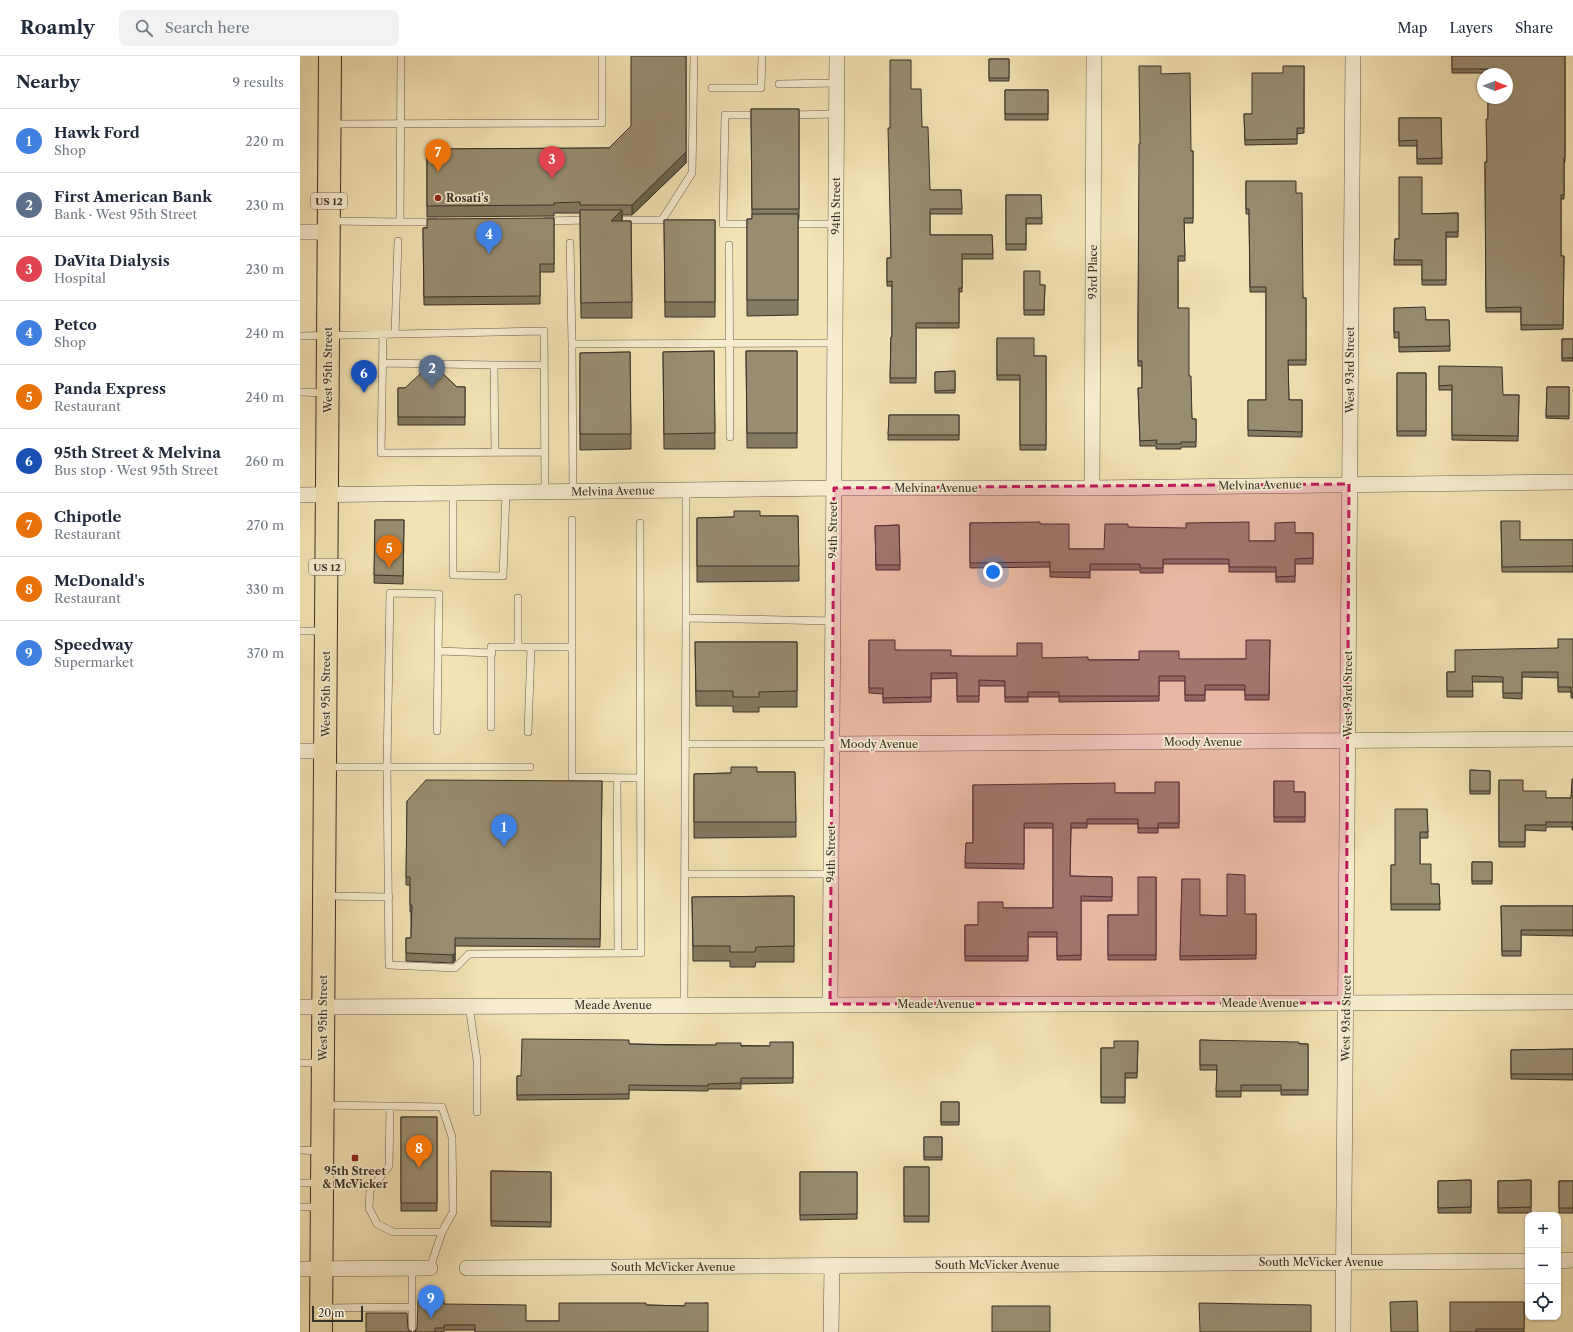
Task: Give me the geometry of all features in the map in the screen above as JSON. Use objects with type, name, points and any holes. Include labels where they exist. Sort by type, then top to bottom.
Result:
[{"type":"main road","name":"West 95th Street","points":[[320,1332],[321,1308],[310,1269],[321,1207],[322,1183],[330,56]]},
{"type":"street","name":"94th Street","points":[[830,1004],[837,56]]},
{"type":"street","name":"93rd Place","points":[[1092,488],[1094,56]]},
{"type":"street","name":"West 93rd Street","points":[[1343,1332],[1353,56]]},
{"type":"street","points":[[300,232],[329,227]]},
{"type":"street","name":"Melvina Avenue","points":[[300,495],[834,488],[1092,488],[1573,482]]},
{"type":"street","name":"Moody Avenue","points":[[832,744],[1573,739]]},
{"type":"street","points":[[300,751],[325,759]]},
{"type":"street","name":"Meade Avenue","points":[[300,1008],[830,1004],[1573,1002]]},
{"type":"street","points":[[1561,1261],[1573,1260]]},
{"type":"street","name":"South McVicker Avenue","points":[[467,1268],[1525,1261]]},
{"type":"street","points":[[831,1332],[832,1266]]},
{"type":"street","points":[[310,1269],[430,1268]]},
{"type":"lane","points":[[400,222],[401,56]]},
{"type":"lane","points":[[330,124],[602,123],[602,56]]},
{"type":"lane","points":[[606,220],[662,220],[692,173],[694,56]]},
{"type":"lane","points":[[712,88],[761,88],[762,56]]},
{"type":"lane","points":[[779,84],[836,83]]},
{"type":"lane","points":[[781,115],[836,114]]},
{"type":"lane","points":[[760,224],[723,224],[725,115],[765,115]]},
{"type":"lane","points":[[535,221],[598,220]]},
{"type":"lane","points":[[329,227],[400,222],[439,222]]},
{"type":"lane","points":[[783,224],[836,224]]},
{"type":"lane","points":[[395,334],[398,242]]},
{"type":"lane","points":[[570,243],[573,492]]},
{"type":"lane","points":[[729,245],[730,437]]},
{"type":"lane","points":[[300,336],[544,331],[545,492]]},
{"type":"lane","points":[[383,335],[381,453],[545,452]]},
{"type":"lane","points":[[572,344],[835,343]]},
{"type":"lane","points":[[382,363],[544,365]]},
{"type":"lane","points":[[494,365],[495,452]]},
{"type":"lane","points":[[300,392],[328,393]]},
{"type":"lane","points":[[684,1005],[686,490]]},
{"type":"lane","points":[[453,493],[453,575],[503,576],[506,492]]},
{"type":"lane","points":[[572,520],[572,777],[640,778]]},
{"type":"lane","points":[[437,731],[439,594],[390,593],[387,767],[389,965],[455,968],[469,954],[641,953],[640,523]]},
{"type":"lane","points":[[518,598],[518,647]]},
{"type":"lane","points":[[686,618],[833,620]]},
{"type":"lane","points":[[300,631],[326,631]]},
{"type":"lane","points":[[491,727],[491,647],[572,647]]},
{"type":"lane","points":[[528,732],[531,647]]},
{"type":"lane","points":[[439,650],[492,653]]},
{"type":"lane","points":[[686,744],[832,744]]},
{"type":"lane","points":[[325,759],[387,767],[530,767]]},
{"type":"lane","points":[[617,778],[618,953]]},
{"type":"lane","points":[[685,874],[831,874]]},
{"type":"lane","points":[[324,896],[389,897]]},
{"type":"lane","points":[[469,1006],[477,1060],[477,1112]]},
{"type":"lane","points":[[300,1063],[322,1063]]},
{"type":"lane","points":[[322,1105],[442,1107],[452,1137],[453,1212],[442,1232],[430,1268]]},
{"type":"lane","points":[[390,1106],[389,1166],[370,1190],[369,1208],[377,1224],[393,1232],[442,1232]]},
{"type":"lane","points":[[300,1150],[322,1151]]},
{"type":"lane","points":[[300,1183],[322,1183]]},
{"type":"lane","points":[[300,1207],[321,1207]]},
{"type":"lane","points":[[412,1268],[412,1332]]},
{"type":"lane","points":[[321,1308],[412,1307]]},
{"type":"highlighted area","points":[[1349,484],[1346,1003],[830,1004],[834,488]]},
{"type":"building","points":[[631,56],[686,56],[686,152],[632,205],[580,205],[580,202],[554,203],[554,205],[427,206],[427,149],[609,148],[631,126]]},
{"type":"building","points":[[1452,56],[1565,56],[1564,195],[1561,195],[1561,256],[1564,256],[1563,325],[1521,325],[1521,307],[1486,308],[1486,119],[1488,119],[1488,104],[1513,104],[1513,68],[1452,69]]},
{"type":"building","points":[[989,59],[1009,59],[1009,78],[989,78]]},
{"type":"building","points":[[890,60],[911,60],[911,89],[921,89],[922,127],[928,127],[930,190],[961,190],[962,209],[930,209],[930,235],[992,235],[993,254],[962,254],[962,288],[959,288],[959,323],[916,323],[916,378],[890,378],[892,281],[887,282],[887,258],[891,258],[888,128],[890,128]]},
{"type":"building","points":[[1139,66],[1161,66],[1161,74],[1190,73],[1191,151],[1193,151],[1193,218],[1184,218],[1185,256],[1178,256],[1178,308],[1189,308],[1189,376],[1191,376],[1192,419],[1196,419],[1196,442],[1181,442],[1181,444],[1156,444],[1157,440],[1140,441],[1138,388],[1142,388],[1142,361],[1138,361],[1140,144]]},
{"type":"building","points":[[1283,66],[1304,66],[1304,128],[1297,128],[1297,139],[1245,140],[1244,114],[1252,114],[1252,73],[1283,73]]},
{"type":"building","points":[[1005,90],[1048,90],[1048,114],[1005,114]]},
{"type":"building","points":[[751,109],[799,109],[799,209],[752,209]]},
{"type":"building","points":[[1399,118],[1441,118],[1442,158],[1417,159],[1417,140],[1399,141]]},
{"type":"building","points":[[1399,177],[1422,177],[1422,214],[1458,213],[1458,232],[1446,232],[1446,280],[1422,280],[1422,260],[1394,260],[1395,239],[1399,239]]},
{"type":"building","points":[[1246,181],[1296,181],[1296,193],[1302,193],[1303,298],[1306,298],[1306,360],[1288,360],[1289,400],[1302,400],[1302,432],[1248,430],[1248,400],[1266,400],[1266,287],[1250,287],[1249,209],[1246,209]]},
{"type":"building","points":[[1006,195],[1041,195],[1042,218],[1026,218],[1026,244],[1006,244]]},
{"type":"building","points":[[580,210],[622,210],[611,221],[631,221],[632,302],[581,303]]},
{"type":"building","points":[[752,214],[798,214],[798,300],[747,300],[747,219],[752,219]]},
{"type":"building","points":[[554,218],[554,264],[540,264],[540,296],[424,297],[423,228],[427,228],[427,219]]},
{"type":"building","points":[[664,220],[715,220],[715,302],[665,302]]},
{"type":"building","points":[[1024,271],[1040,271],[1040,285],[1045,285],[1044,310],[1024,310]]},
{"type":"building","points":[[1425,307],[1426,320],[1449,320],[1450,346],[1399,347],[1399,332],[1394,332],[1394,308]]},
{"type":"building","points":[[997,338],[1034,338],[1034,356],[1046,356],[1046,445],[1020,445],[1020,375],[997,375]]},
{"type":"building","points":[[1562,339],[1573,339],[1573,358],[1562,358]]},
{"type":"building","points":[[714,351],[715,433],[664,434],[663,352]]},
{"type":"building","points":[[746,351],[797,351],[797,433],[747,433]]},
{"type":"building","points":[[630,352],[631,434],[580,434],[580,353]]},
{"type":"building","points":[[421,361],[443,361],[443,374],[457,387],[465,387],[465,417],[398,417],[398,388],[405,388],[420,374]]},
{"type":"building","points":[[1439,366],[1502,367],[1503,395],[1519,395],[1518,436],[1452,435],[1452,385],[1439,386]]},
{"type":"building","points":[[955,371],[955,390],[935,391],[935,372]]},
{"type":"building","points":[[1397,373],[1426,373],[1426,431],[1397,431]]},
{"type":"building","points":[[1547,387],[1569,387],[1569,416],[1546,416]]},
{"type":"building","points":[[889,415],[959,415],[959,435],[888,435]]},
{"type":"building","points":[[734,511],[760,511],[760,516],[798,516],[799,566],[697,566],[697,518],[734,517]]},
{"type":"building","points":[[375,520],[404,520],[403,576],[374,575]]},
{"type":"building","points":[[1501,521],[1520,521],[1520,540],[1573,540],[1573,566],[1502,567]]},
{"type":"building","points":[[1040,522],[1040,524],[1069,524],[1069,549],[1104,549],[1105,524],[1128,524],[1128,527],[1186,528],[1186,523],[1249,522],[1249,541],[1275,541],[1275,523],[1295,522],[1295,533],[1313,533],[1313,558],[1295,559],[1295,576],[1276,577],[1276,567],[1229,567],[1229,559],[1163,559],[1163,568],[1140,568],[1140,564],[1090,564],[1090,572],[1050,572],[1050,562],[970,563],[970,523]]},
{"type":"building","points":[[899,525],[900,565],[876,565],[875,526]]},
{"type":"building","points":[[1558,639],[1573,639],[1573,693],[1571,693],[1571,687],[1558,687],[1558,672],[1522,672],[1522,693],[1503,693],[1503,677],[1472,676],[1473,691],[1447,691],[1447,672],[1455,672],[1455,650],[1558,648]]},
{"type":"building","points":[[869,640],[895,640],[895,650],[951,650],[951,656],[1017,656],[1017,643],[1042,643],[1042,658],[1088,657],[1088,660],[1139,660],[1139,651],[1179,651],[1179,659],[1246,659],[1246,640],[1270,640],[1269,695],[1245,695],[1245,685],[1205,685],[1205,695],[1185,695],[1185,676],[1159,676],[1159,696],[1059,696],[1059,692],[1028,692],[1028,697],[1005,697],[1005,681],[979,680],[979,696],[957,696],[957,673],[931,673],[931,697],[883,698],[883,688],[869,688]]},
{"type":"building","points":[[695,642],[797,642],[797,691],[759,692],[759,697],[733,697],[733,691],[696,691]]},
{"type":"building","points":[[731,767],[757,767],[757,772],[795,772],[796,822],[694,822],[694,774],[731,773]]},
{"type":"building","points":[[1470,770],[1490,771],[1490,791],[1470,791]]},
{"type":"building","points":[[1572,779],[1573,824],[1572,822],[1546,822],[1546,825],[1525,825],[1525,842],[1499,842],[1499,780],[1523,780],[1523,791],[1546,791],[1546,798],[1571,798]]},
{"type":"building","points":[[426,780],[602,781],[600,939],[455,938],[455,953],[453,955],[406,953],[406,938],[411,938],[412,905],[410,905],[410,877],[406,877],[407,801]]},
{"type":"building","points":[[1274,781],[1294,781],[1294,792],[1305,792],[1305,817],[1274,817]]},
{"type":"building","points":[[1155,782],[1179,782],[1179,823],[1158,823],[1158,828],[1138,828],[1138,819],[1087,819],[1087,823],[1071,823],[1070,876],[1112,877],[1112,897],[1081,896],[1081,955],[1057,956],[1057,932],[1028,932],[1028,956],[965,956],[965,925],[978,925],[978,902],[1003,902],[1003,908],[1053,908],[1053,823],[1024,823],[1024,864],[965,863],[966,843],[973,843],[973,785],[1115,783],[1115,793],[1155,793]]},
{"type":"building","points":[[1395,809],[1427,809],[1428,832],[1420,832],[1420,864],[1431,864],[1431,884],[1439,884],[1440,904],[1391,904],[1391,865],[1395,865]]},
{"type":"building","points":[[1472,862],[1492,862],[1492,881],[1472,881]]},
{"type":"building","points":[[1227,874],[1245,875],[1245,914],[1256,914],[1256,955],[1180,956],[1182,879],[1200,879],[1200,915],[1227,916]]},
{"type":"building","points":[[1138,877],[1156,877],[1156,955],[1108,955],[1108,915],[1138,915]]},
{"type":"building","points":[[794,896],[794,946],[756,947],[755,952],[730,952],[730,946],[693,946],[692,897]]},
{"type":"building","points":[[1501,906],[1573,906],[1573,930],[1521,930],[1521,951],[1502,951]]},
{"type":"building","points":[[522,1039],[629,1040],[629,1044],[669,1045],[716,1045],[716,1043],[741,1043],[741,1046],[770,1046],[770,1042],[793,1042],[793,1078],[741,1078],[741,1083],[708,1084],[708,1086],[629,1085],[629,1094],[517,1095],[517,1076],[521,1076]]},
{"type":"building","points":[[1200,1040],[1299,1042],[1299,1044],[1308,1044],[1308,1090],[1281,1090],[1281,1085],[1241,1085],[1241,1091],[1216,1091],[1217,1065],[1200,1065]]},
{"type":"building","points":[[1114,1041],[1138,1041],[1137,1073],[1125,1073],[1125,1097],[1101,1097],[1101,1048],[1114,1048]]},
{"type":"building","points":[[1573,1049],[1573,1074],[1511,1074],[1511,1050]]},
{"type":"building","points":[[941,1102],[959,1102],[959,1122],[941,1122]]},
{"type":"building","points":[[401,1117],[437,1117],[437,1203],[401,1203]]},
{"type":"building","points":[[924,1137],[942,1137],[942,1157],[924,1157]]},
{"type":"building","points":[[904,1167],[929,1167],[929,1216],[904,1216]]},
{"type":"building","points":[[491,1171],[551,1172],[551,1222],[491,1221]]},
{"type":"building","points":[[800,1172],[857,1172],[857,1214],[800,1215]]},
{"type":"building","points":[[1471,1180],[1471,1207],[1438,1208],[1438,1181]]},
{"type":"building","points":[[1531,1180],[1531,1207],[1498,1208],[1498,1181]]},
{"type":"building","points":[[1559,1181],[1573,1181],[1573,1208],[1559,1208]]},
{"type":"building","points":[[418,1300],[444,1300],[444,1304],[526,1305],[526,1321],[559,1321],[559,1303],[646,1303],[646,1305],[685,1306],[685,1303],[708,1303],[708,1332],[475,1332],[475,1325],[444,1325],[444,1328],[435,1328],[435,1332],[413,1332],[417,1328]]},
{"type":"building","points":[[1417,1301],[1418,1332],[1391,1332],[1390,1302]]},
{"type":"building","points":[[1450,1302],[1524,1302],[1524,1329],[1476,1329],[1476,1332],[1450,1332]]},
{"type":"building","points":[[1199,1303],[1311,1305],[1311,1332],[1200,1332]]},
{"type":"building","points":[[992,1306],[1050,1306],[1050,1332],[992,1332]]},
{"type":"building","points":[[366,1313],[407,1313],[408,1329],[412,1332],[366,1332]]},
{"type":"place","name":"Chipotle","points":[[438,172]]},
{"type":"place","name":"DaVita Dialysis","points":[[552,179]]},
{"type":"place","name":"Rosati's","points":[[438,198]]},
{"type":"place","name":"Petco","points":[[489,254]]},
{"type":"place","name":"First American Bank","points":[[432,388]]},
{"type":"place","name":"95th Street & Melvina","points":[[364,393]]},
{"type":"place","name":"Panda Express","points":[[389,568]]},
{"type":"place","name":"Hawk Ford","points":[[504,847]]},
{"type":"place","name":"95th Street & McVicker","points":[[355,1158]]},
{"type":"place","name":"McDonald's","points":[[419,1168]]},
{"type":"place","name":"Speedway","points":[[431,1318]]}]
